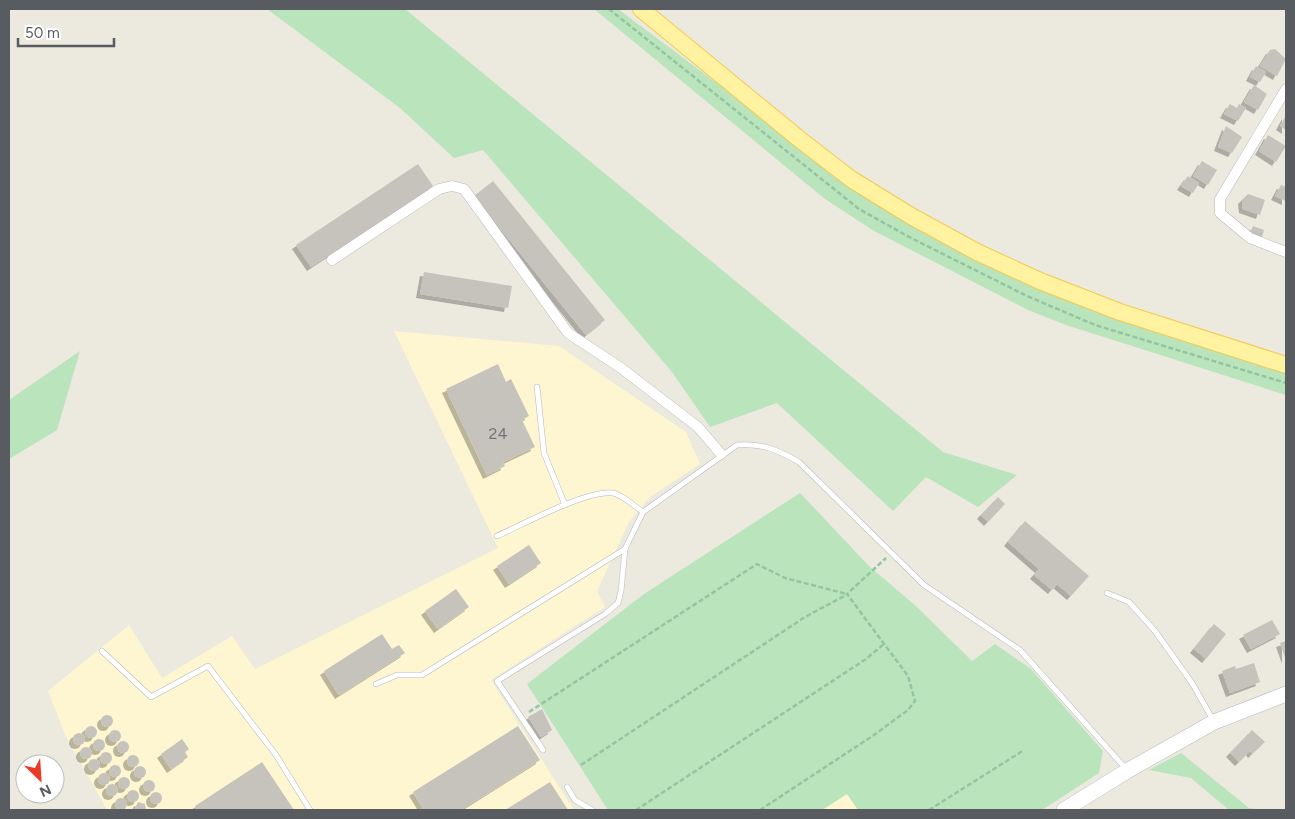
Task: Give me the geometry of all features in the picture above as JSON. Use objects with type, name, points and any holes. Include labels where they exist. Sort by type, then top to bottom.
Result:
[{"type":"main road","points":[[641,9],[798,138],[852,179],[911,216],[978,252],[1040,281],[1120,312],[1286,365]]},
{"type":"main road","points":[[1064,810],[1127,770],[1214,722],[1286,694]]},
{"type":"street","points":[[1286,89],[1220,199],[1220,213],[1250,238],[1286,252]]},
{"type":"street","points":[[332,260],[439,189],[452,186],[464,189],[568,333],[621,368],[698,427],[721,454]]},
{"type":"lane","points":[[537,387],[544,453],[565,505]]},
{"type":"lane","points":[[543,750],[497,681],[605,614],[618,603],[625,549],[643,512],[721,454],[737,445],[753,444],[776,448],[799,462],[924,585],[1020,650],[1127,770]]},
{"type":"lane","points":[[496,536],[565,505],[603,492],[616,493],[643,512]]},
{"type":"lane","points":[[376,684],[397,675],[422,675],[625,549]]},
{"type":"lane","points":[[1107,593],[1129,602],[1155,632],[1192,683],[1214,722]]},
{"type":"lane","points":[[102,651],[151,697],[208,666],[276,755],[310,810]]},
{"type":"lane","points":[[567,787],[575,800],[592,810]]},
{"type":"path","points":[[581,764],[805,617],[840,596],[848,594],[891,554]]},
{"type":"path","points":[[521,717],[757,564],[785,578],[848,594],[908,676],[915,701],[908,710],[874,735],[760,810]]},
{"type":"path","points":[[636,810],[885,644]]},
{"type":"path","points":[[929,810],[1024,750]]},
{"type":"shaded area","points":[[394,331],[559,346],[686,432],[700,464],[650,497],[629,522],[597,591],[605,607],[491,680],[574,810],[107,810],[65,735],[48,691],[129,625],[162,678],[232,636],[255,669],[498,548]]},
{"type":"shaded area","points":[[847,794],[858,810],[822,810]]},
{"type":"green space","points":[[267,9],[405,9],[943,452],[1017,475],[978,507],[926,477],[893,511],[777,403],[710,427],[672,372],[483,150],[454,158],[400,108]]},
{"type":"green space","points":[[594,9],[618,9],[762,117],[840,180],[891,214],[959,250],[1091,310],[1286,371],[1286,395],[1066,325],[1028,310],[874,231],[825,199]]},
{"type":"green space","points":[[80,351],[57,430],[9,459],[9,400]]},
{"type":"green space","points":[[800,493],[869,566],[917,607],[972,661],[995,644],[1031,669],[1103,751],[1099,773],[1042,810],[858,810],[847,794],[822,810],[608,810],[527,684],[644,594]]},
{"type":"green space","points":[[1181,753],[1249,808],[1263,810],[1229,810],[1191,778],[1149,770]]},
{"type":"building","points":[[1275,49],[1286,59],[1277,76],[1260,66],[1270,50]]},
{"type":"building","points":[[1256,66],[1266,72],[1260,82],[1250,77]]},
{"type":"building","points":[[1254,85],[1267,94],[1258,110],[1244,102]]},
{"type":"building","points":[[1230,104],[1237,108],[1239,104],[1246,108],[1238,121],[1224,114]]},
{"type":"building","points":[[1286,115],[1286,130],[1280,126]]},
{"type":"building","points":[[1226,126],[1242,137],[1232,153],[1218,147]]},
{"type":"building","points":[[1268,135],[1286,146],[1276,162],[1259,151]]},
{"type":"building","points":[[1202,161],[1217,170],[1208,185],[1193,176]]},
{"type":"building","points":[[418,164],[433,186],[311,267],[296,245]]},
{"type":"building","points":[[1188,176],[1199,183],[1193,193],[1181,186]]},
{"type":"building","points":[[493,181],[605,320],[586,335],[474,196]]},
{"type":"building","points":[[1281,185],[1286,187],[1286,201],[1275,196]]},
{"type":"building","points":[[1248,194],[1265,200],[1260,215],[1243,209],[1242,200]]},
{"type":"building","points":[[1253,226],[1264,230],[1262,237],[1250,233]]},
{"type":"building","points":[[424,272],[512,286],[508,308],[420,294]]},
{"type":"building","points":[[498,364],[506,382],[511,379],[529,416],[522,420],[535,447],[503,462],[505,466],[487,475],[446,389]]},
{"type":"building","points":[[998,497],[1005,504],[988,522],[981,515]]},
{"type":"building","points":[[1025,521],[1089,576],[1071,596],[1057,584],[1052,590],[1034,575],[1039,569],[1008,542]]},
{"type":"building","points":[[529,545],[541,563],[509,584],[497,566]]},
{"type":"building","points":[[456,589],[469,607],[438,629],[425,611]]},
{"type":"building","points":[[1272,620],[1280,634],[1251,649],[1243,635]]},
{"type":"building","points":[[1214,624],[1226,634],[1206,659],[1194,649]]},
{"type":"building","points":[[382,634],[392,649],[399,645],[405,653],[339,695],[324,671]]},
{"type":"building","points":[[1286,641],[1286,660],[1280,643]]},
{"type":"building","points":[[1254,663],[1260,682],[1230,693],[1222,671],[1235,666],[1236,669]]},
{"type":"building","points":[[542,709],[552,730],[541,737],[528,717]]},
{"type":"building","points":[[105,715],[109,715],[113,721],[109,727],[105,727],[101,723],[101,719]]},
{"type":"building","points":[[89,726],[93,726],[97,732],[93,738],[89,738],[85,734],[85,730]]},
{"type":"building","points":[[518,726],[540,760],[461,810],[424,810],[413,792]]},
{"type":"building","points":[[113,730],[117,730],[121,736],[117,742],[113,742],[109,738],[109,734]]},
{"type":"building","points":[[1252,730],[1265,742],[1252,754],[1250,751],[1239,762],[1230,753]]},
{"type":"building","points":[[77,733],[81,733],[85,739],[81,745],[77,745],[73,741],[73,737]]},
{"type":"building","points":[[97,739],[101,739],[105,745],[101,751],[97,751],[93,747],[93,743]]},
{"type":"building","points":[[182,739],[189,749],[185,752],[188,757],[171,769],[161,754]]},
{"type":"building","points":[[121,741],[125,741],[129,747],[125,753],[121,753],[117,749],[117,745]]},
{"type":"building","points":[[84,747],[88,747],[92,753],[88,759],[84,759],[80,755],[80,751]]},
{"type":"building","points":[[106,752],[112,758],[106,764],[100,758]]},
{"type":"building","points":[[131,755],[135,755],[139,761],[135,767],[131,767],[127,763],[127,759]]},
{"type":"building","points":[[92,759],[96,759],[100,765],[96,771],[92,771],[88,767],[88,763]]},
{"type":"building","points":[[262,762],[294,810],[198,810],[195,806]]},
{"type":"building","points":[[113,765],[117,765],[121,771],[117,777],[113,777],[109,773],[109,769]]},
{"type":"building","points":[[138,766],[142,766],[146,772],[142,778],[138,778],[134,774],[134,770]]},
{"type":"building","points":[[102,773],[106,773],[110,779],[106,785],[102,785],[98,781],[98,777]]},
{"type":"building","points":[[122,777],[126,777],[130,783],[126,789],[122,789],[118,785],[118,781]]},
{"type":"building","points":[[147,780],[151,780],[155,786],[151,792],[147,792],[143,788],[143,784]]},
{"type":"building","points":[[550,782],[568,810],[505,810]]},
{"type":"building","points":[[110,784],[114,784],[118,790],[114,796],[110,796],[106,792],[106,788]]},
{"type":"building","points":[[131,790],[135,790],[139,796],[135,802],[131,802],[127,798],[127,794]]},
{"type":"building","points":[[154,792],[158,792],[162,798],[158,804],[154,804],[150,800],[150,796]]},
{"type":"building","points":[[119,798],[123,798],[127,804],[123,810],[119,810],[115,806],[115,802]]},
{"type":"building","points":[[138,802],[145,804],[146,810],[134,810]]}]
